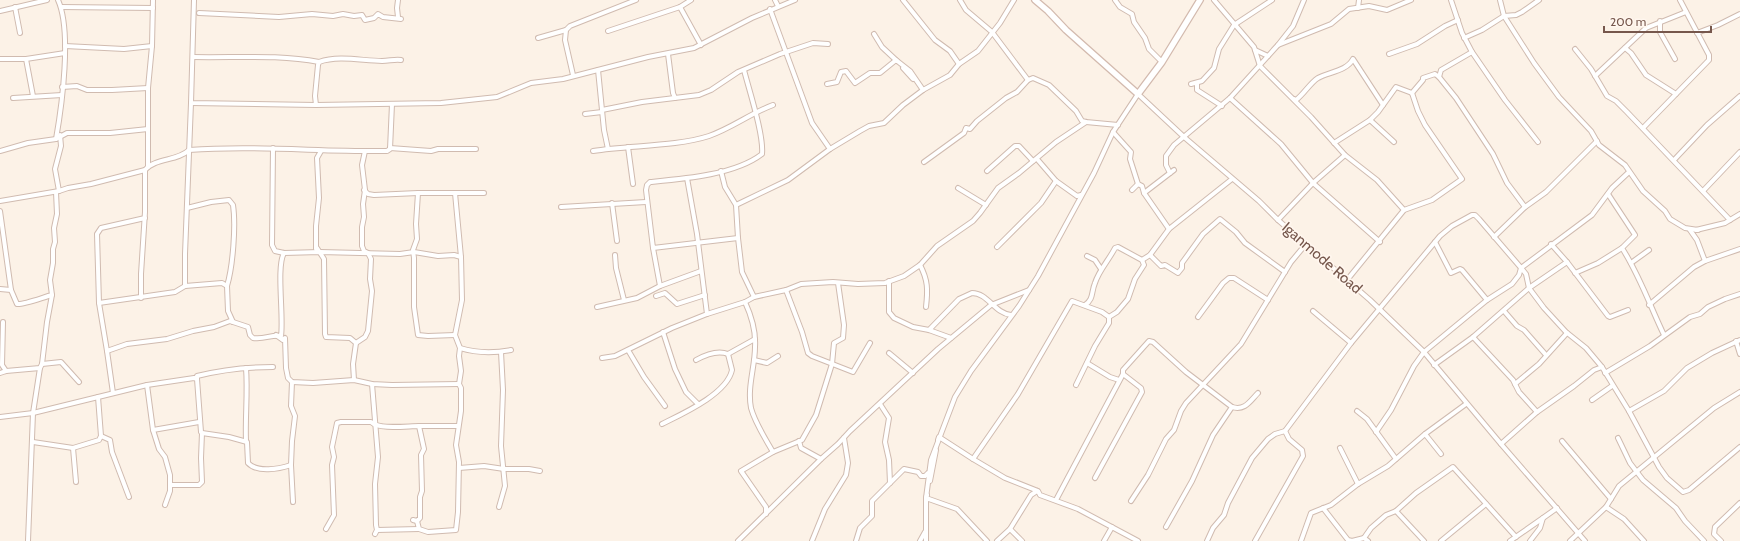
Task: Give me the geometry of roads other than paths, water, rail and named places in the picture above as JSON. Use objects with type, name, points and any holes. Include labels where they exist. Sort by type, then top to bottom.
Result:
[{"type":"street","points":[[0,11],[47,0]]},
{"type":"street","points":[[56,139],[62,95],[65,53],[61,7],[58,0]]},
{"type":"street","points":[[141,298],[148,129],[148,88],[152,46],[153,0]]},
{"type":"street","points":[[195,0],[199,13]]},
{"type":"street","points":[[185,286],[195,0]]},
{"type":"street","points":[[194,15],[195,17],[199,13],[278,17],[312,14],[333,16],[343,14],[354,16],[362,15],[365,20],[374,18],[378,14],[383,17],[398,16],[398,0]]},
{"type":"street","points":[[538,38],[566,30],[570,26],[636,0]]},
{"type":"street","points":[[608,31],[680,6],[691,0]]},
{"type":"street","points":[[775,0],[778,6]]},
{"type":"street","points":[[191,103],[316,105],[447,103],[498,97],[528,84],[562,79],[574,75],[688,50],[770,9],[795,0]]},
{"type":"street","points":[[903,0],[935,40],[950,51],[959,64]]},
{"type":"street","points":[[960,0],[966,10],[992,32],[1028,80]]},
{"type":"street","points":[[736,205],[788,180],[830,149],[869,126],[884,123],[902,105],[923,90],[950,74],[959,64],[978,51],[1014,0]]},
{"type":"street","name":"Iganmode Road","points":[[1035,0],[1184,137],[1259,201],[1278,220],[1347,280],[1424,352],[1466,404],[1585,541]]},
{"type":"street","points":[[1114,0],[1132,14],[1134,22],[1145,38],[1149,49],[1162,62]]},
{"type":"street","points":[[926,541],[926,498],[928,473],[934,448],[955,397],[971,371],[1029,290],[1094,173],[1118,124],[1162,62],[1200,0]]},
{"type":"street","points":[[1214,0],[1256,50],[1268,56]]},
{"type":"street","points":[[1191,84],[1202,82],[1214,68],[1219,49],[1234,25],[1272,0]]},
{"type":"street","points":[[1170,173],[1166,165],[1166,156],[1184,137],[1222,106],[1260,66],[1293,26],[1304,0]]},
{"type":"street","points":[[1358,8],[1359,0]]},
{"type":"street","points":[[1278,45],[1320,29],[1335,21],[1345,11],[1369,6],[1387,10],[1411,0]]},
{"type":"street","points":[[1451,0],[1464,38],[1472,52],[1505,100],[1538,142]]},
{"type":"street","points":[[1500,0],[1504,16],[1534,63],[1559,97],[1591,131],[1596,141],[1625,165],[1643,191],[1665,211],[1670,219],[1690,230],[1697,240],[1706,261]]},
{"type":"street","points":[[1464,38],[1482,30],[1504,16],[1516,15],[1539,0]]},
{"type":"street","points":[[1643,128],[1709,60],[1709,55],[1680,0]]},
{"type":"street","points":[[680,6],[701,44]]},
{"type":"street","points":[[15,7],[20,33]]},
{"type":"street","points":[[61,7],[153,8]]},
{"type":"street","points":[[770,9],[812,123],[830,149]]},
{"type":"street","points":[[1595,76],[1646,28],[1660,21],[1686,12]]},
{"type":"street","points":[[1697,33],[1740,14]]},
{"type":"street","points":[[1389,54],[1417,44],[1445,26],[1458,20]]},
{"type":"street","points":[[1660,21],[1660,32],[1675,59]]},
{"type":"street","points":[[566,30],[565,40],[574,75]]},
{"type":"street","points":[[874,34],[882,47],[910,71],[923,90]]},
{"type":"street","points":[[585,114],[670,98],[694,96],[705,92],[744,70],[786,53],[813,43],[828,44]]},
{"type":"street","points":[[65,46],[124,49],[152,46]]},
{"type":"street","points":[[1625,48],[1631,53],[1646,75],[1676,94]]},
{"type":"street","points":[[1575,49],[1595,76],[1607,96],[1616,101],[1643,128],[1730,220]]},
{"type":"street","points":[[1256,50],[1260,66],[1293,98],[1345,155],[1377,180],[1404,210]]},
{"type":"street","points":[[1412,93],[1423,80],[1422,78],[1435,74],[1472,52]]},
{"type":"street","points":[[0,59],[26,59],[65,53]]},
{"type":"street","points":[[668,54],[675,98]]},
{"type":"street","points":[[193,57],[276,57],[299,58],[320,62],[340,60],[363,61],[372,59],[384,61],[401,60]]},
{"type":"street","points":[[26,59],[33,96]]},
{"type":"street","points":[[1293,98],[1296,100],[1300,97],[1317,78],[1350,64],[1353,59],[1383,105]]},
{"type":"street","points":[[827,84],[838,82],[841,72],[846,71],[855,83],[870,73],[880,72],[896,60]]},
{"type":"street","points":[[316,105],[315,96],[318,65],[320,62]]},
{"type":"street","points":[[598,70],[608,149]]},
{"type":"street","points":[[660,286],[646,202],[646,187],[650,182],[687,178],[721,171],[742,164],[762,154],[755,113],[744,70]]},
{"type":"street","points":[[1439,77],[1441,70]]},
{"type":"street","points":[[1435,74],[1456,98],[1492,154],[1507,183],[1525,207]]},
{"type":"street","points":[[924,162],[964,133],[966,128],[970,129],[977,121],[1006,98],[1017,92],[1028,80],[1033,78],[1049,85],[1076,111],[1081,123]]},
{"type":"street","points":[[1197,83],[1197,90],[1222,106]]},
{"type":"street","points":[[62,87],[77,86],[87,90],[148,88]]},
{"type":"street","points":[[1334,143],[1370,120],[1396,87],[1412,93]]},
{"type":"street","points":[[670,98],[673,93]]},
{"type":"street","points":[[1347,280],[1380,242],[1404,210],[1432,200],[1462,179],[1425,125],[1418,111],[1412,93]]},
{"type":"street","points":[[13,98],[62,95]]},
{"type":"street","points":[[1674,160],[1707,125],[1740,96]]},
{"type":"street","points":[[1230,98],[1281,144],[1313,183],[1380,242]]},
{"type":"street","points":[[390,149],[391,104]]},
{"type":"street","points":[[593,151],[679,142],[710,135],[773,105]]},
{"type":"street","points":[[1370,120],[1394,142]]},
{"type":"street","points":[[602,358],[615,356],[663,332],[707,314],[746,302],[754,297],[807,284],[885,284],[889,281],[904,276],[920,265],[937,246],[972,221],[998,188],[1019,173],[1032,161],[1037,159],[1081,123],[1118,124]]},
{"type":"street","points":[[28,541],[33,413],[52,295],[50,280],[55,242],[54,228],[57,214],[58,191],[55,169],[61,146],[61,137],[58,126]]},
{"type":"street","points":[[0,152],[28,143],[56,139],[67,133],[110,134],[148,129]]},
{"type":"street","points":[[1114,132],[1131,152],[1130,159],[1138,184],[1142,186],[1144,193],[1169,229]]},
{"type":"street","points":[[1494,236],[1525,207],[1546,192],[1596,141]]},
{"type":"street","points":[[987,171],[1015,146],[1019,146],[1032,161]]},
{"type":"street","points":[[628,147],[632,184]]},
{"type":"street","points":[[273,148],[272,245],[275,251],[284,253],[413,252],[461,257]]},
{"type":"street","points":[[0,201],[92,184],[146,169],[184,154],[189,150],[273,148],[365,152],[387,151],[390,149],[476,149]]},
{"type":"street","points":[[314,253],[317,248],[316,226],[319,198],[317,158],[321,151]]},
{"type":"street","points":[[354,380],[353,364],[356,343],[365,337],[368,331],[372,291],[370,283],[371,259],[368,253],[364,251],[362,246],[364,190],[362,165],[365,152]]},
{"type":"street","points":[[1704,191],[1740,152]]},
{"type":"street","points":[[1278,220],[1313,183],[1345,155]]},
{"type":"street","points":[[1037,159],[1056,181],[1077,196],[1081,195]]},
{"type":"street","points":[[1144,193],[1174,170]]},
{"type":"street","points":[[721,171],[724,187],[736,205],[738,238],[744,278],[754,297]]},
{"type":"street","points":[[1376,432],[1391,410],[1414,366],[1424,352],[1487,300],[1512,284],[1519,275],[1521,268],[1592,215],[1608,194],[1629,172]]},
{"type":"street","points":[[687,178],[698,243],[707,314]]},
{"type":"street","points":[[1142,260],[1150,255],[1169,229],[1232,178]]},
{"type":"street","points":[[997,247],[1041,203],[1056,181]]},
{"type":"street","points":[[1132,190],[1138,184]]},
{"type":"street","points":[[958,188],[986,205]]},
{"type":"street","points":[[364,190],[368,194],[372,195],[484,193]]},
{"type":"street","points":[[418,193],[416,239],[413,252],[414,307],[418,335],[455,335]]},
{"type":"street","points":[[372,384],[378,457],[375,489],[376,532],[419,530],[428,532],[456,530],[458,512],[459,459],[456,445],[458,426],[460,426],[461,388],[459,384],[461,371],[459,356],[460,348],[455,335],[462,300],[461,257],[455,193]]},
{"type":"street","points":[[1575,273],[1598,263],[1622,248],[1635,235],[1608,194]]},
{"type":"street","points":[[187,208],[211,202],[228,200],[233,205],[232,254],[227,286],[228,311],[233,322]]},
{"type":"street","points":[[561,207],[646,202]]},
{"type":"street","points":[[612,203],[617,240]]},
{"type":"street","points":[[0,211],[11,290],[17,304],[21,305],[52,295]]},
{"type":"street","points":[[1690,230],[1698,230],[1730,220],[1740,214]]},
{"type":"street","points":[[1207,541],[1213,528],[1224,515],[1228,502],[1252,458],[1275,434],[1285,431],[1351,343],[1435,242],[1448,228],[1472,215],[1477,216],[1526,274],[1529,288],[1544,308],[1567,333],[1586,348],[1602,367],[1612,386],[1629,411],[1659,468],[1667,478],[1685,492],[1740,448]]},
{"type":"street","points":[[113,393],[99,303],[98,230],[145,218]]},
{"type":"street","points":[[1150,255],[1160,266],[1165,265],[1178,273],[1182,268],[1182,263],[1203,234],[1220,219],[1236,232],[1245,243],[1285,272]]},
{"type":"street","points":[[1697,240],[1698,230]]},
{"type":"street","points":[[653,248],[738,238]]},
{"type":"street","points":[[1435,242],[1450,272],[1452,273],[1457,270],[1462,270],[1487,300]]},
{"type":"street","points":[[1131,501],[1148,475],[1166,439],[1174,430],[1181,411],[1203,384],[1240,344],[1291,262],[1306,244]]},
{"type":"street","points":[[1552,244],[1608,316],[1610,317],[1628,310]]},
{"type":"street","points":[[1085,305],[1091,300],[1094,284],[1101,269],[1117,247],[1142,260],[1144,265],[1135,279],[1130,295],[1120,309],[1109,317]]},
{"type":"street","points":[[317,248],[324,259],[324,329],[326,337],[350,338],[356,343]]},
{"type":"street","points":[[1622,248],[1641,282],[1649,306],[1664,335]]},
{"type":"street","points":[[1649,306],[1681,276],[1694,267],[1706,261],[1740,249]]},
{"type":"street","points":[[1631,263],[1649,250]]},
{"type":"street","points":[[107,352],[127,344],[167,339],[214,327],[230,321],[248,327],[250,335],[253,338],[268,338],[276,335],[281,336],[282,258],[284,253]]},
{"type":"street","points":[[615,255],[616,268],[624,300]]},
{"type":"street","points":[[1087,256],[1095,260],[1101,269]]},
{"type":"street","points":[[1434,365],[1473,338],[1529,288],[1567,262]]},
{"type":"street","points":[[920,265],[926,276],[928,286],[926,307]]},
{"type":"street","points":[[597,307],[637,298],[660,286],[701,271]]},
{"type":"street","points":[[1198,317],[1223,283],[1229,278],[1234,278],[1268,300]]},
{"type":"street","points":[[889,281],[889,308],[892,317],[913,328],[929,330],[951,338]]},
{"type":"street","points":[[99,303],[175,292],[185,286],[222,283],[227,286]]},
{"type":"street","points":[[766,514],[766,507],[741,472],[772,452],[802,440],[816,415],[832,364],[834,343],[843,338],[844,325],[838,283]]},
{"type":"street","points":[[0,289],[11,290]]},
{"type":"street","points":[[786,290],[802,332],[808,353],[853,372],[870,343]]},
{"type":"street","points":[[738,541],[821,459],[951,338],[989,306],[1029,290]]},
{"type":"street","points":[[656,296],[665,293],[677,304],[705,295]]},
{"type":"street","points":[[929,330],[965,294],[977,293],[985,298],[989,306],[1002,313],[1011,315]]},
{"type":"street","points":[[1605,373],[1650,346],[1690,317],[1700,314],[1708,307],[1740,294]]},
{"type":"street","points":[[973,459],[1018,394],[1072,301],[1102,312],[1109,317]]},
{"type":"street","points":[[746,302],[755,339],[750,387],[751,407],[755,419],[772,452]]},
{"type":"street","points":[[1312,310],[1351,343]]},
{"type":"street","points":[[1504,311],[1517,326],[1524,330],[1546,355]]},
{"type":"street","points":[[1076,385],[1095,346],[1109,323],[1109,317]]},
{"type":"street","points":[[3,322],[2,365],[6,371]]},
{"type":"street","points":[[663,332],[686,392],[698,404]]},
{"type":"street","points":[[1515,384],[1539,364],[1567,333]]},
{"type":"street","points":[[276,335],[283,340],[285,338],[286,368],[288,378],[292,382],[313,383],[354,380],[372,384],[392,385],[459,384]]},
{"type":"street","points":[[1473,338],[1515,384],[1519,392],[1537,412]]},
{"type":"street","points":[[696,360],[704,355],[722,353],[728,354],[755,339]]},
{"type":"street","points":[[1629,411],[1655,398],[1687,368],[1738,340],[1740,354]]},
{"type":"street","points":[[1056,500],[1123,374],[1123,370],[1146,343],[1150,341],[1186,372],[1232,407],[1237,409],[1244,407],[1258,392]]},
{"type":"street","points":[[460,348],[488,352],[511,350]]},
{"type":"street","points":[[628,350],[644,377],[665,406]]},
{"type":"street","points":[[499,507],[505,486],[501,446],[503,390],[501,352]]},
{"type":"street","points":[[889,353],[913,373]]},
{"type":"street","points":[[662,424],[698,404],[719,388],[730,376],[732,369],[728,354]]},
{"type":"street","points":[[754,360],[767,363],[778,356]]},
{"type":"street","points":[[0,373],[61,362],[79,382]]},
{"type":"street","points":[[1087,363],[1110,377],[1119,380]]},
{"type":"street","points":[[1501,444],[1537,412],[1594,370],[1602,367]]},
{"type":"street","points":[[246,368],[248,388],[245,416],[248,460],[251,466],[257,468],[274,469],[291,466]]},
{"type":"street","points":[[170,485],[199,485],[201,483],[202,434],[200,432],[199,422],[197,376],[224,369],[273,368]]},
{"type":"street","points":[[1095,478],[1142,392],[1141,388],[1123,374]]},
{"type":"street","points":[[0,417],[33,413],[147,385],[167,383],[190,378],[197,379]]},
{"type":"street","points":[[292,382],[291,406],[296,416],[292,441],[291,466],[293,502]]},
{"type":"street","points":[[147,385],[153,430],[160,449],[165,457],[170,475],[170,491],[165,505]]},
{"type":"street","points":[[1592,400],[1612,386]]},
{"type":"street","points":[[1570,541],[1606,507],[1619,486],[1655,458],[1714,408],[1740,393]]},
{"type":"street","points":[[33,442],[73,448],[96,442],[101,436],[98,397]]},
{"type":"street","points":[[880,404],[889,418],[885,442],[889,460],[890,483]]},
{"type":"street","points":[[1301,541],[1311,513],[1331,505],[1358,484],[1388,466],[1425,434],[1466,404]]},
{"type":"street","points":[[1166,528],[1192,480],[1213,435],[1232,407]]},
{"type":"street","points":[[1357,411],[1368,419],[1396,459]]},
{"type":"street","points":[[326,529],[334,515],[332,465],[334,457],[332,447],[337,423],[365,421],[383,427],[458,426]]},
{"type":"street","points":[[153,430],[199,422]]},
{"type":"street","points":[[419,426],[424,449],[421,455],[422,491],[420,501],[420,518],[415,520],[419,530]]},
{"type":"street","points":[[1255,541],[1303,456],[1303,452],[1289,439],[1285,431]]},
{"type":"street","points":[[202,434],[229,437],[246,441]]},
{"type":"street","points":[[1425,434],[1441,454]]},
{"type":"street","points":[[101,436],[110,440],[112,452],[129,497]]},
{"type":"street","points":[[926,498],[939,437],[1005,478],[1038,491],[1040,495],[1078,509],[1138,541]]},
{"type":"street","points":[[812,541],[825,509],[846,476],[848,463],[844,438]]},
{"type":"street","points":[[1618,438],[1630,463],[1637,472],[1655,491],[1676,508],[1685,521],[1704,541]]},
{"type":"street","points":[[799,441],[801,448],[821,459]]},
{"type":"street","points":[[1562,441],[1611,499]]},
{"type":"street","points":[[73,448],[76,482]]},
{"type":"street","points":[[1340,448],[1358,484]]},
{"type":"street","points":[[459,468],[484,466],[504,469],[529,468],[540,471]]},
{"type":"street","points":[[1323,508],[1348,540],[1366,540],[1371,528],[1386,515],[1396,511],[1416,494],[1453,467],[1516,537]]},
{"type":"street","points":[[856,541],[860,528],[872,516],[872,501],[896,476],[904,469],[918,472],[921,476],[925,476],[928,473]]},
{"type":"street","points":[[889,474],[896,476]]},
{"type":"street","points":[[997,541],[1010,529],[1031,495],[1038,491]]},
{"type":"street","points":[[926,498],[957,509],[988,541]]},
{"type":"street","points":[[1721,541],[1714,534],[1715,527],[1740,503]]},
{"type":"street","points":[[1441,541],[1486,504]]},
{"type":"street","points":[[1606,507],[1624,519],[1644,541]]},
{"type":"street","points":[[1510,541],[1556,508]]},
{"type":"street","points":[[1396,511],[1424,541]]},
{"type":"street","points":[[1530,541],[1540,528],[1543,518]]},
{"type":"street","points":[[1104,541],[1112,527]]},
{"type":"street","points":[[1010,529],[1022,541]]},
{"type":"street","points":[[920,541],[925,532]]}]
